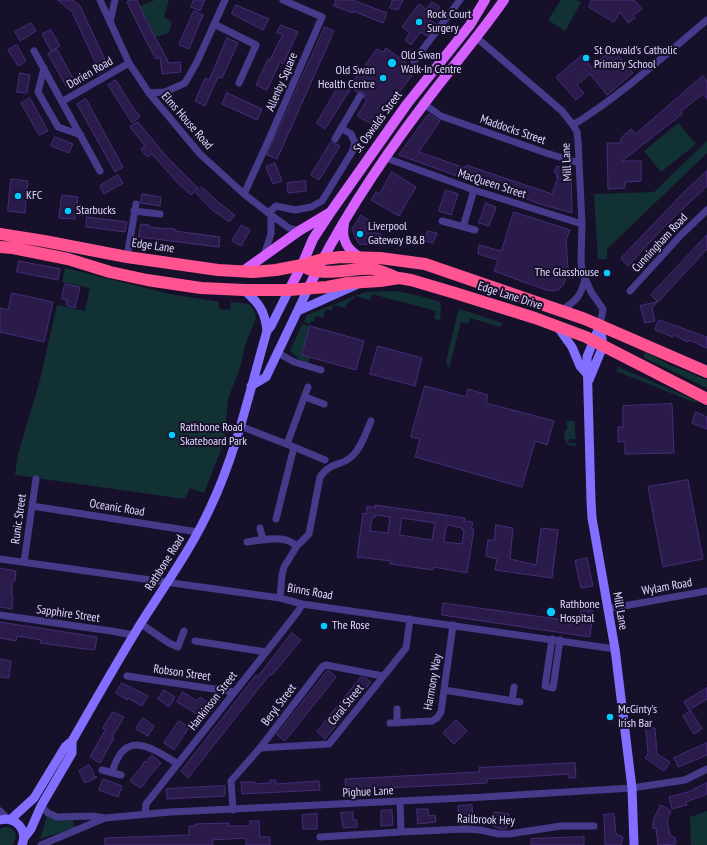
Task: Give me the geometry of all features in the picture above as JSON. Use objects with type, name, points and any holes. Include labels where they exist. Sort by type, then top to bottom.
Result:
[{"type":"highway","name":"Edge Lane","points":[[0,236],[44,241],[127,257],[218,270],[276,270],[302,265]]},
{"type":"highway","points":[[0,236],[14,240],[13,248]]},
{"type":"highway","points":[[0,247],[13,248],[68,259],[110,272],[147,280],[196,287],[244,290],[289,290]]},
{"type":"highway","name":"Edge Lane Drive","points":[[302,265],[323,259],[341,257],[360,257],[426,264],[600,324],[707,372]]},
{"type":"highway","points":[[302,265],[316,271],[328,272],[365,269],[375,270],[399,278]]},
{"type":"highway","name":"Edge Lane Drive","points":[[289,290],[399,278],[411,280],[455,292],[557,326],[598,343],[707,399]]},
{"type":"main road","name":"St Oswalds Street","points":[[289,290],[313,240],[330,213],[407,104],[470,25],[485,0]]},
{"type":"main road","points":[[251,386],[266,377],[316,271],[355,202],[424,104],[477,38],[504,0]]},
{"type":"main road","points":[[361,168],[373,176]]},
{"type":"main road","points":[[243,271],[299,231],[330,213]]},
{"type":"main road","points":[[344,222],[343,234],[345,242],[352,252],[360,257]]},
{"type":"main road","points":[[298,311],[363,282]]},
{"type":"main road","points":[[244,290],[260,306],[267,331]]},
{"type":"main road","name":"Rathbone Road","points":[[6,820],[34,798],[65,747],[72,741],[141,624],[198,532],[218,491],[240,426],[267,331],[289,290]]},
{"type":"main road","points":[[598,343],[600,324]]},
{"type":"main road","points":[[557,326],[572,348],[580,366],[588,378]]},
{"type":"main road","name":"Mill Lane","points":[[598,343],[588,378],[592,518],[615,649],[632,788],[634,845]]},
{"type":"main road","name":"Rathbone Road","points":[[23,841],[31,829],[41,806],[72,753],[72,741]]},
{"type":"main road","points":[[6,820],[16,822],[20,826],[23,832],[23,841]]},
{"type":"street","name":"Elms House Road","points":[[100,0],[129,63],[149,93],[200,154],[244,194],[269,214],[289,228],[299,231]]},
{"type":"street","points":[[110,22],[115,0]]},
{"type":"street","points":[[149,93],[165,92],[185,83],[197,62],[225,0]]},
{"type":"street","name":"Allenby Square","points":[[244,194],[322,17],[283,0]]},
{"type":"street","points":[[414,61],[460,0]]},
{"type":"street","points":[[573,125],[594,112],[621,91],[707,20]]},
{"type":"street","points":[[214,24],[256,45],[239,83]]},
{"type":"street","name":"Mill Lane","points":[[477,38],[562,111],[577,132],[582,224],[581,260],[585,279],[591,292],[603,309],[600,324]]},
{"type":"street","name":"Dorien Road","points":[[34,51],[100,171]]},
{"type":"street","name":"Dorien Road","points":[[63,102],[129,63]]},
{"type":"street","points":[[44,68],[38,92],[58,127],[81,135]]},
{"type":"street","points":[[336,139],[360,96]]},
{"type":"street","name":"Maddocks Street","points":[[424,104],[441,116],[579,163]]},
{"type":"street","points":[[264,257],[271,234],[269,214],[276,206],[295,210],[311,207],[322,201],[352,152],[355,143],[352,134],[342,128]]},
{"type":"street","name":"MacQueen Street","points":[[386,158],[474,190],[582,224]]},
{"type":"street","points":[[464,227],[474,190]]},
{"type":"street","points":[[127,257],[135,207],[160,214]]},
{"type":"street","name":"Cunningham Road","points":[[630,291],[680,236],[707,210]]},
{"type":"street","points":[[442,221],[475,230]]},
{"type":"street","points":[[562,310],[577,299],[582,292],[585,279]]},
{"type":"street","points":[[278,353],[294,362],[321,370]]},
{"type":"street","points":[[276,519],[290,445],[308,388]]},
{"type":"street","points":[[305,397],[324,404]]},
{"type":"street","points":[[280,598],[284,567],[297,546],[309,534],[320,477],[324,470],[331,465],[351,458],[356,452],[372,421]]},
{"type":"street","points":[[240,426],[325,460]]},
{"type":"street","name":"Runic Street","points":[[24,562],[36,479]]},
{"type":"street","name":"Oceanic Road","points":[[32,506],[198,532]]},
{"type":"street","points":[[260,528],[263,540]]},
{"type":"street","points":[[247,542],[263,540],[288,540],[297,546]]},
{"type":"street","name":"Binns Road","points":[[0,559],[280,598],[302,604],[615,649]]},
{"type":"street","name":"Wylam Road","points":[[607,609],[707,591]]},
{"type":"street","name":"Hankinson Street","points":[[145,814],[146,804],[299,610],[302,604]]},
{"type":"street","name":"Sapphire Street","points":[[0,616],[111,631],[134,636]]},
{"type":"street","name":"Coral Street","points":[[260,748],[328,744],[406,648],[410,619]]},
{"type":"street","points":[[141,624],[169,643],[178,647],[184,631]]},
{"type":"street","name":"Harmony Way","points":[[397,709],[393,723],[432,721],[437,718],[441,712],[453,625]]},
{"type":"street","points":[[552,639],[545,686],[553,688],[560,640]]},
{"type":"street","points":[[195,641],[266,652]]},
{"type":"street","name":"Beryl Street","points":[[233,810],[231,781],[260,748],[323,666],[326,665],[346,668],[383,676]]},
{"type":"street","name":"Robson Street","points":[[127,676],[234,692]]},
{"type":"street","points":[[512,701],[514,687]]},
{"type":"street","points":[[444,690],[520,702]]},
{"type":"street","points":[[112,773],[117,756],[121,751],[128,747],[149,747],[178,764]]},
{"type":"street","name":"Pighue Lane","points":[[41,806],[48,813],[57,817],[92,816],[104,818],[145,814],[632,788],[685,780],[707,769]]},
{"type":"street","points":[[102,770],[121,775]]},
{"type":"street","points":[[400,801],[401,832]]},
{"type":"street","points":[[0,811],[6,820]]},
{"type":"street","name":"Pighue Lane","points":[[41,845],[104,818]]},
{"type":"street","name":"Railbrook Hey","points":[[320,837],[465,829],[509,834],[561,826],[584,829],[594,826]]},
{"type":"green space","points":[[155,0],[169,0],[164,17],[172,22],[169,33],[155,37],[140,6]]},
{"type":"green space","points":[[561,0],[576,0],[581,2],[565,31],[548,20]]},
{"type":"green space","points":[[678,123],[696,144],[661,172],[644,151]]},
{"type":"green space","points":[[707,141],[707,153],[607,249],[607,259],[598,259],[594,194],[654,192]]},
{"type":"green space","points":[[65,268],[170,294],[219,302],[219,309],[230,310],[231,302],[249,304],[254,310],[256,318],[245,345],[241,365],[228,399],[224,442],[204,493],[190,488],[185,499],[15,475],[18,454],[40,380],[57,305],[85,311],[90,288],[62,282]]},
{"type":"green space","points":[[395,291],[440,302],[440,320],[434,319],[436,311],[372,294],[370,300],[356,296],[346,305],[346,308],[333,305],[332,310],[326,309],[323,318],[316,316],[314,322],[311,321],[310,324],[304,322],[307,315],[365,292]]},
{"type":"green space","points":[[460,309],[502,323],[501,327],[470,318],[468,324],[461,322],[449,368],[446,362],[457,315]]},
{"type":"green space","points":[[302,324],[310,326],[302,355],[310,358],[308,363],[299,359],[290,351]]},
{"type":"green space","points":[[645,352],[670,365],[707,380],[707,388],[643,357]]},
{"type":"green space","points":[[618,367],[697,401],[696,403],[616,371]]},
{"type":"green space","points":[[566,421],[574,421],[576,439],[569,439],[568,443],[577,443],[575,446],[568,445],[564,439],[565,430],[567,430]]},
{"type":"green space","points":[[707,811],[707,845],[691,845],[690,817]]},
{"type":"green space","points":[[47,816],[73,819],[74,828],[40,839]]},
{"type":"green space","points":[[5,827],[12,829],[15,833],[16,836],[12,845],[0,845],[0,829]]},
{"type":"building","points":[[58,0],[73,0],[80,6],[108,66],[103,68],[104,71],[97,75],[93,66],[96,64],[72,12]]},
{"type":"building","points":[[137,0],[169,63],[180,62],[181,72],[162,74],[160,57],[156,59],[145,39],[127,2]]},
{"type":"building","points":[[194,0],[205,0],[200,11],[191,7]]},
{"type":"building","points":[[336,0],[353,0],[387,13],[383,23],[353,11],[353,13],[334,6]]},
{"type":"building","points":[[393,0],[403,0],[398,10],[390,8]]},
{"type":"building","points":[[592,0],[634,0],[642,9],[633,15],[635,18],[628,23],[620,12],[614,22],[589,7]]},
{"type":"building","name":"Rock Court Surgery","points":[[432,2],[440,7],[430,20],[436,24],[427,36],[421,32],[411,45],[405,40],[410,33],[402,27],[419,4],[426,9]]},
{"type":"building","points":[[236,5],[269,19],[263,30],[232,14]]},
{"type":"building","points":[[194,11],[203,15],[189,49],[179,45]]},
{"type":"building","points":[[31,23],[36,31],[20,41],[15,32]]},
{"type":"building","points":[[281,25],[298,32],[283,64],[280,62],[267,90],[256,85],[268,59],[270,60],[283,34],[277,33]]},
{"type":"building","points":[[325,27],[334,31],[277,159],[267,155]]},
{"type":"building","points":[[51,30],[60,46],[51,51],[42,34]]},
{"type":"building","points":[[227,38],[238,43],[222,78],[218,77],[205,106],[195,101],[205,78],[209,80]]},
{"type":"building","points":[[17,45],[26,61],[18,66],[8,50]]},
{"type":"building","name":"Old Swan Health Centre","points":[[386,48],[416,70],[395,98],[393,96],[375,126],[357,116],[367,100],[364,98],[363,92],[357,92],[350,86],[377,49],[383,52]]},
{"type":"building","points":[[57,49],[75,82],[66,86],[48,54]]},
{"type":"building","points":[[613,49],[633,73],[607,95],[590,74],[577,85],[584,93],[576,100],[556,77],[582,55],[591,67]]},
{"type":"building","points":[[20,73],[30,75],[27,93],[17,92]]},
{"type":"building","points":[[703,76],[707,81],[707,99],[703,94],[681,111],[682,114],[622,161],[641,161],[641,181],[625,182],[625,188],[608,189],[607,143],[621,143],[621,138],[631,129],[635,134]]},
{"type":"building","points":[[116,80],[140,117],[132,123],[108,85]]},
{"type":"building","points":[[341,82],[351,88],[325,129],[317,123]]},
{"type":"building","points":[[227,93],[262,109],[257,120],[222,104]]},
{"type":"building","points":[[30,98],[48,131],[39,135],[21,103]]},
{"type":"building","points":[[86,99],[123,167],[115,172],[77,104]]},
{"type":"building","points":[[429,114],[440,121],[419,152],[465,168],[466,165],[552,194],[558,177],[556,177],[557,173],[554,172],[557,166],[571,170],[572,213],[540,204],[461,174],[460,177],[399,155]]},
{"type":"building","points":[[138,122],[166,156],[198,188],[191,195],[176,181],[152,154],[147,157],[141,149],[145,146],[130,127]]},
{"type":"building","points":[[55,137],[73,144],[69,153],[51,146]]},
{"type":"building","points":[[331,142],[340,146],[319,180],[311,175]]},
{"type":"building","points":[[275,163],[282,181],[273,184],[266,167]]},
{"type":"building","points":[[707,171],[707,186],[665,226],[628,266],[621,258],[685,191]]},
{"type":"building","points":[[392,172],[416,187],[399,216],[371,200],[376,192],[379,194]]},
{"type":"building","points":[[118,175],[123,183],[104,194],[100,186]]},
{"type":"building","name":"KFC","points":[[11,179],[28,181],[25,213],[8,211]]},
{"type":"building","points":[[306,181],[306,191],[288,193],[287,183]]},
{"type":"building","points":[[202,187],[235,215],[230,221],[211,209],[196,193]]},
{"type":"building","points":[[446,190],[458,194],[451,215],[439,211]]},
{"type":"building","points":[[142,194],[161,197],[160,206],[141,203]]},
{"type":"building","name":"Starbucks","points":[[62,195],[78,197],[75,219],[59,218]]},
{"type":"building","points":[[486,203],[496,207],[489,226],[479,223]]},
{"type":"building","points":[[514,212],[570,230],[566,240],[568,268],[564,284],[559,289],[554,291],[546,290],[494,271],[498,260],[478,254],[479,245],[501,251]]},
{"type":"building","points":[[361,215],[371,222],[370,224],[375,233],[381,234],[380,245],[359,244],[352,230]]},
{"type":"building","points":[[87,217],[127,222],[125,232],[86,227]]},
{"type":"building","points":[[141,224],[149,225],[149,227],[175,229],[175,231],[220,237],[219,247],[139,237]]},
{"type":"building","points":[[242,225],[250,230],[241,246],[232,241]]},
{"type":"building","points":[[428,231],[437,233],[433,243],[425,241]]},
{"type":"building","points":[[707,235],[707,249],[658,302],[651,295]]},
{"type":"building","points":[[19,261],[60,269],[58,280],[17,272]]},
{"type":"building","points":[[65,284],[80,287],[75,308],[66,305],[67,300],[62,299]]},
{"type":"building","points":[[12,293],[53,302],[44,342],[0,332],[0,308],[8,310]]},
{"type":"building","points":[[657,302],[652,308],[655,321],[645,323],[640,306]]},
{"type":"building","points":[[659,320],[707,337],[707,348],[689,340],[688,342],[674,335],[673,337],[655,330]]},
{"type":"building","points":[[310,326],[364,341],[356,370],[302,355]]},
{"type":"building","points":[[378,346],[422,358],[415,386],[370,374]]},
{"type":"building","points":[[425,386],[466,397],[468,389],[488,395],[486,403],[554,421],[547,445],[535,441],[522,487],[415,457],[420,439],[411,437]]},
{"type":"building","points":[[672,404],[674,453],[625,454],[625,442],[618,442],[618,427],[623,427],[623,406]]},
{"type":"building","points":[[696,412],[707,417],[707,429],[692,423]]},
{"type":"building","points":[[688,480],[703,559],[663,567],[648,487]]},
{"type":"building","points":[[375,505],[465,518],[464,521],[473,522],[471,529],[474,529],[467,573],[434,567],[433,570],[390,564],[391,561],[357,557],[363,513],[366,514],[367,506],[375,508]],"holes":[[[376,515],[390,517],[388,533],[370,531],[372,517],[375,517]],[[402,518],[435,523],[432,540],[400,535]],[[447,525],[462,528],[462,530],[464,530],[462,544],[444,542]]]},
{"type":"building","points":[[496,525],[513,528],[510,559],[536,565],[541,528],[558,530],[552,578],[495,570],[497,559],[486,556],[488,540],[494,540]]},
{"type":"building","points":[[587,558],[593,586],[581,588],[575,561]]},
{"type":"building","points":[[0,568],[16,571],[15,581],[12,581],[12,609],[0,607]]},
{"type":"building","points":[[443,603],[579,622],[581,609],[593,611],[590,637],[442,615]]},
{"type":"building","points":[[0,622],[97,637],[95,649],[93,650],[40,643],[41,640],[17,636],[16,641],[0,638]]},
{"type":"building","points":[[292,633],[301,640],[272,675],[270,674],[188,778],[181,771],[256,675],[258,676]]},
{"type":"building","points":[[0,659],[11,661],[9,678],[0,677]]},
{"type":"building","points":[[328,670],[336,677],[285,741],[277,735]]},
{"type":"building","points":[[361,677],[371,682],[325,739],[317,732]]},
{"type":"building","points":[[122,683],[148,696],[142,706],[128,698],[127,700],[116,693]]},
{"type":"building","points":[[707,688],[707,699],[689,710],[684,702]]},
{"type":"building","points":[[164,690],[175,697],[169,707],[158,699]]},
{"type":"building","points":[[183,692],[197,701],[200,697],[215,707],[205,719],[177,702]]},
{"type":"building","points":[[691,711],[702,729],[694,734],[683,716]]},
{"type":"building","points":[[113,712],[124,717],[112,737],[114,738],[100,763],[90,757],[105,730],[103,728]]},
{"type":"building","points":[[143,718],[154,726],[148,736],[136,729]]},
{"type":"building","points":[[456,720],[467,731],[454,744],[443,733]]},
{"type":"building","points":[[179,721],[189,727],[174,750],[164,743]]},
{"type":"building","points":[[646,728],[655,728],[657,754],[670,762],[664,771],[645,758],[648,754]]},
{"type":"building","points":[[707,743],[707,755],[678,767],[674,758]]},
{"type":"building","points":[[152,755],[161,763],[141,788],[130,781],[145,761],[146,762]]},
{"type":"building","points":[[575,763],[576,778],[569,778],[569,774],[487,779],[487,783],[346,790],[345,779],[479,772],[479,768]]},
{"type":"building","points":[[89,765],[94,774],[93,776],[97,777],[85,783],[79,771]]},
{"type":"building","points":[[103,779],[122,786],[118,797],[99,790]]},
{"type":"building","points":[[270,780],[276,780],[276,784],[319,781],[320,790],[242,794],[241,782],[255,782],[255,784],[270,783]]},
{"type":"building","points":[[707,783],[707,794],[686,802],[687,805],[672,809],[669,797],[688,792]]},
{"type":"building","points":[[225,786],[225,796],[167,799],[166,789]]},
{"type":"building","points":[[472,805],[473,821],[471,820],[471,824],[459,824],[458,806]]},
{"type":"building","points":[[661,805],[671,811],[667,820],[670,835],[675,838],[676,844],[658,845],[656,828],[653,829],[653,821]]},
{"type":"building","points":[[417,809],[428,809],[429,816],[435,815],[436,822],[418,824]]},
{"type":"building","points":[[392,810],[393,825],[381,826],[381,811]]},
{"type":"building","points":[[353,812],[353,820],[357,820],[357,827],[343,828],[341,813]]},
{"type":"building","points":[[494,812],[509,814],[506,829],[500,829],[493,826]]},
{"type":"building","points":[[317,814],[317,829],[303,829],[302,815]]},
{"type":"building","points":[[614,814],[616,834],[623,837],[621,845],[605,845],[604,815]]},
{"type":"building","points":[[250,821],[259,821],[260,837],[270,837],[270,845],[246,845],[246,838],[212,840],[213,845],[105,845],[105,838],[189,835],[189,826],[196,826],[195,824],[229,823],[229,826],[250,826]]},
{"type":"building","points":[[584,837],[584,845],[531,845],[531,839]]},
{"type":"place","name":"Rock Court Surgery","points":[[419,22]]},
{"type":"place","name":"St Oswald's Catholic Primary School","points":[[586,58]]},
{"type":"place","name":"Old Swan Walk-In Centre","points":[[392,63]]},
{"type":"place","name":"Old Swan Health Centre","points":[[383,78]]},
{"type":"place","name":"KFC","points":[[18,196]]},
{"type":"place","name":"Starbucks","points":[[68,211]]},
{"type":"place","name":"Liverpool Gateway B&B","points":[[360,234]]},
{"type":"place","name":"The Glasshouse","points":[[607,273]]},
{"type":"place","name":"Rathbone Road Skateboard Park","points":[[172,435]]},
{"type":"place","name":"Rathbone Hospital","points":[[551,612]]},
{"type":"place","name":"The Rose","points":[[324,626]]},
{"type":"place","name":"McGinty's Irish Bar","points":[[610,717]]}]
